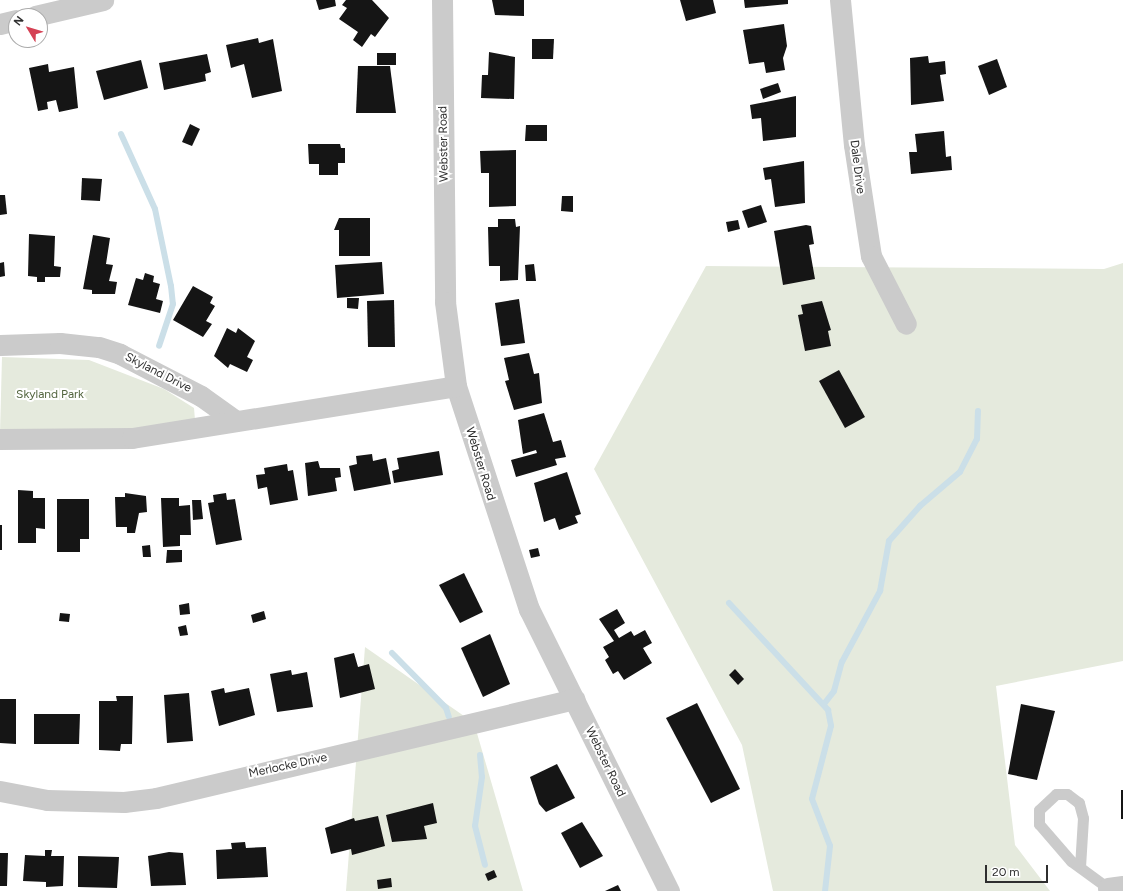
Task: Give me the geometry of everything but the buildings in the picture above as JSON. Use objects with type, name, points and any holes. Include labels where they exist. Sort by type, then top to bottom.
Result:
[{"type":"street","points":[[48,13],[103,0]]},
{"type":"street","name":"Webster Road","points":[[442,0],[445,302],[456,386],[515,574],[574,699],[669,891]]},
{"type":"street","name":"Dale Drive","points":[[840,0],[854,145],[871,256],[906,324]]},
{"type":"street","name":"Skyland Drive","points":[[0,345],[60,343],[113,352],[157,370],[236,421]]},
{"type":"street","points":[[0,439],[132,438],[456,386]]},
{"type":"street","name":"Merlocke Drive","points":[[0,791],[47,800],[124,802],[156,798],[574,699]]},
{"type":"lane","points":[[1080,867],[1083,818],[1079,803],[1067,794],[1056,794],[1039,810],[1039,824],[1050,840],[1080,867],[1116,887]]},
{"type":"green space","points":[[1123,263],[1123,661],[996,686],[1015,845],[1050,891],[773,891],[742,745],[594,469],[706,266],[1104,269]]},
{"type":"green space","name":"Skyland Park","points":[[2,357],[89,360],[164,389],[194,408],[195,420],[144,430],[0,433]]},
{"type":"green space","points":[[365,647],[474,723],[523,891],[346,891]]},
{"type":"waterway","points":[[121,134],[155,209],[171,286],[173,304],[159,346]]},
{"type":"waterway","points":[[824,704],[834,691],[842,662],[880,591],[889,541],[920,506],[960,472],[977,439],[978,411]]},
{"type":"waterway","points":[[729,603],[828,710],[831,726],[812,799],[830,846],[825,891]]},
{"type":"waterway","points":[[392,653],[446,708],[449,717]]},
{"type":"waterway","points":[[480,755],[482,777],[475,826],[485,865]]}]
